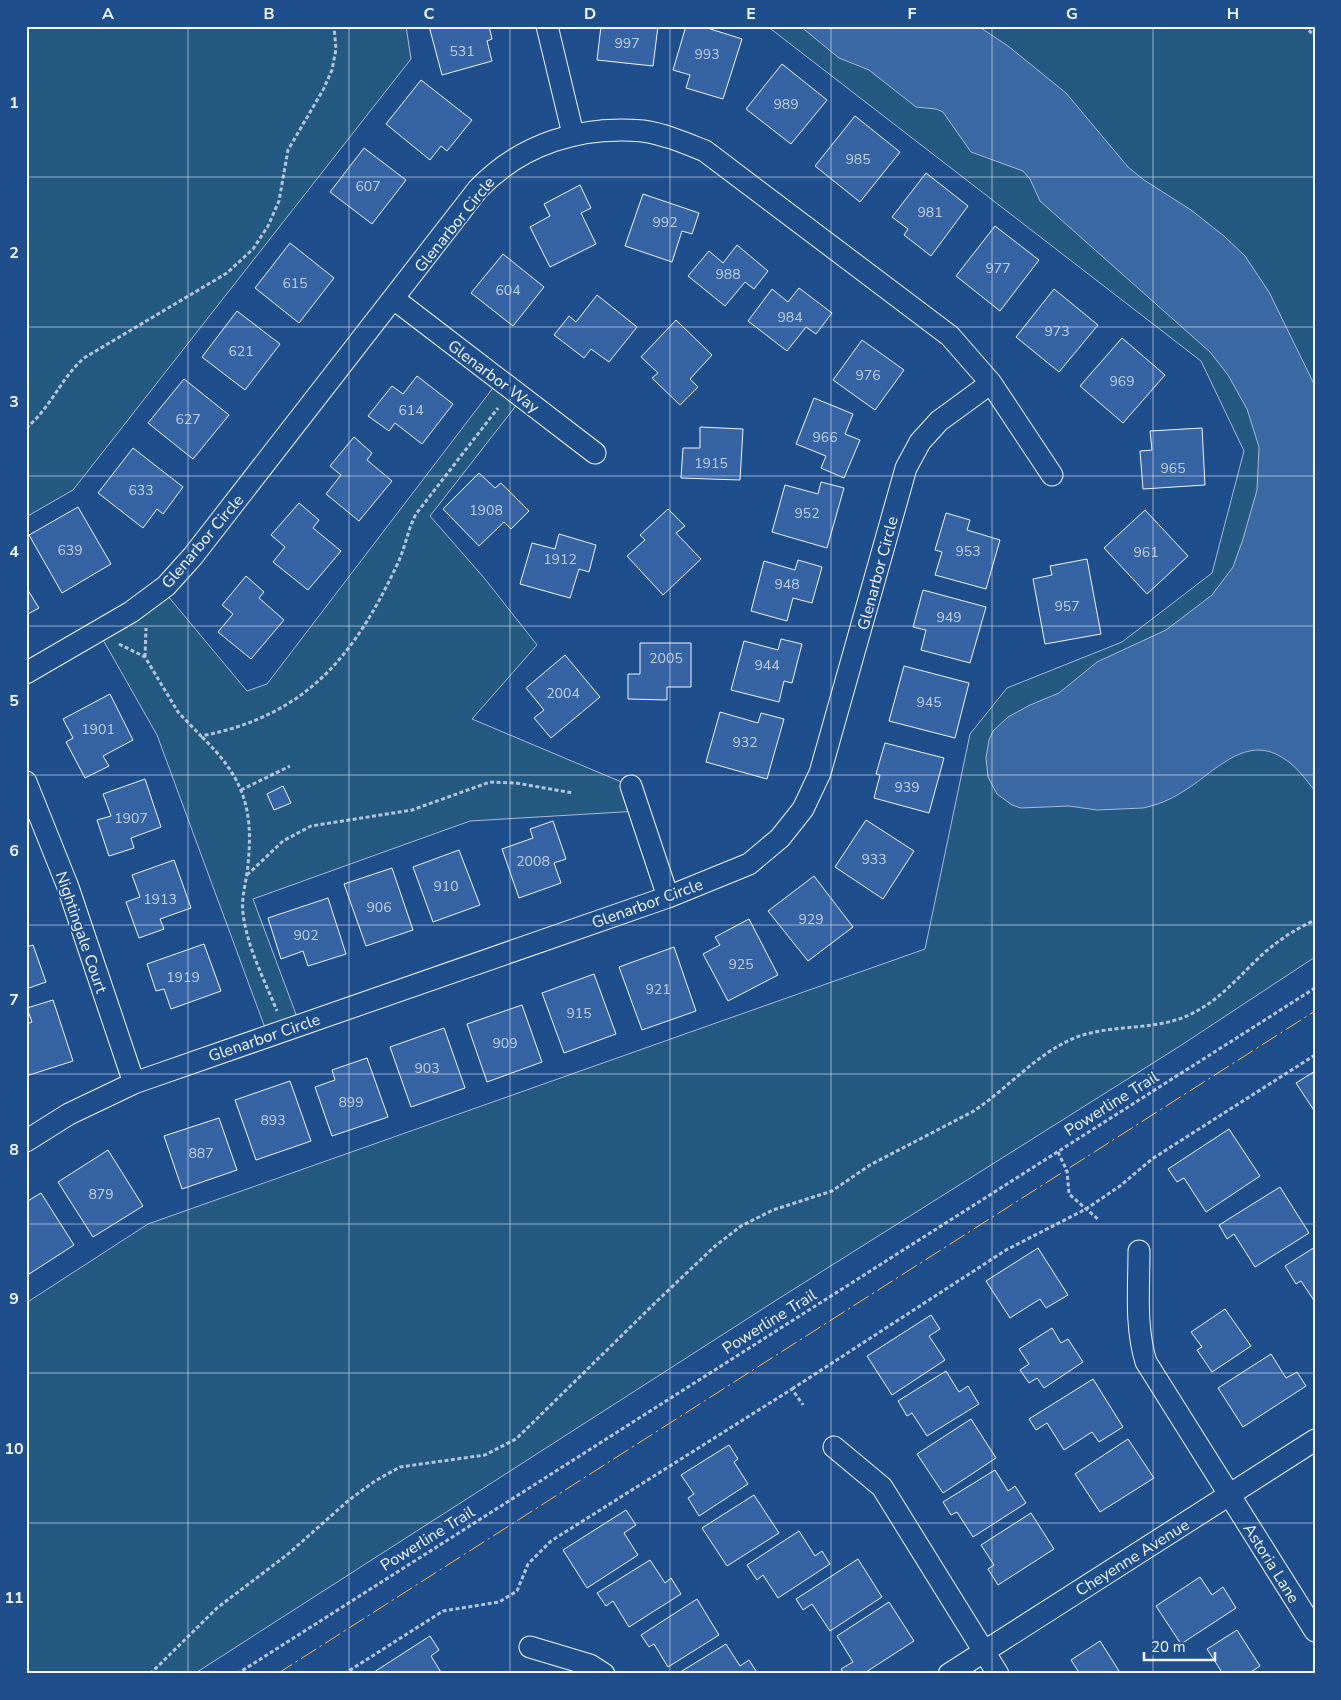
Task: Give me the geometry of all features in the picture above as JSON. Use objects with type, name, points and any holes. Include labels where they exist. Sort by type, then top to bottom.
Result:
[{"type":"street","points":[[546,26],[573,134]]},
{"type":"street","name":"Glenarbor Circle","points":[[26,673],[131,612],[166,586],[193,556],[478,189],[493,173],[513,159],[543,143],[573,134],[600,131],[643,131],[676,139],[705,151],[950,336],[991,383],[1052,475]]},
{"type":"street","name":"Glenarbor Way","points":[[394,299],[595,453]]},
{"type":"street","name":"Glenarbor Circle","points":[[26,1142],[69,1114],[134,1083],[668,897],[749,864],[780,838],[803,809],[820,774],[832,740],[906,468],[920,442],[939,421],[991,383]]},
{"type":"street","name":"Nightingale Court","points":[[26,782],[68,887],[134,1083]]},
{"type":"street","points":[[631,786],[668,897]]},
{"type":"street","name":"Astoria Lane","points":[[1139,1251],[1138,1312],[1140,1342],[1146,1362],[1315,1631]]},
{"type":"street","name":"Cheyenne Avenue","points":[[949,1674],[1315,1440]]},
{"type":"street","points":[[834,1447],[882,1487],[998,1674]]},
{"type":"street","points":[[530,1647],[590,1665],[604,1674]]},
{"type":"path","points":[[26,428],[38,417],[70,372],[84,358],[227,273],[253,249],[268,226],[279,202],[288,150],[332,70],[336,49],[334,26]]},
{"type":"path","points":[[1304,26],[1315,36]]},
{"type":"path","points":[[201,736],[255,720],[296,698],[331,671],[353,645],[376,610],[398,564],[410,525],[416,514],[500,405]]},
{"type":"path","points":[[145,658],[146,628]]},
{"type":"path","points":[[119,644],[145,658],[178,712],[228,765],[241,790],[247,807],[251,837],[242,904],[246,930],[250,946],[277,1011]]},
{"type":"path","points":[[241,790],[290,766]]},
{"type":"path","points":[[247,875],[283,841],[312,826],[412,810],[490,782],[574,793]]},
{"type":"path","points":[[150,1674],[217,1608],[288,1554],[349,1500],[375,1481],[400,1467],[485,1455],[516,1439],[714,1247],[741,1226],[773,1210],[832,1191],[870,1165],[972,1112],[987,1103],[1035,1062],[1068,1041],[1086,1034],[1169,1022],[1197,1011],[1209,1003],[1282,938],[1315,920]]},
{"type":"path","name":"Powerline Trail","points":[[237,1674],[1315,988]]},
{"type":"path","points":[[344,1674],[443,1611],[499,1602],[517,1591],[528,1564],[551,1541],[792,1389],[1006,1250],[1086,1209],[1120,1186],[1152,1159],[1315,1055]]},
{"type":"path","points":[[1058,1152],[1067,1171],[1070,1194],[1099,1220]]},
{"type":"path","points":[[792,1389],[803,1404]]},
{"type":"shaded area","points":[[26,26],[406,26],[411,59],[73,490],[26,517]]},
{"type":"shaded area","points":[[767,26],[1315,26],[1315,957],[1180,1046],[775,1301],[194,1674],[26,1674],[26,1303],[148,1224],[925,949],[970,734],[1007,688],[1122,642],[1212,573],[1244,451],[1201,361]]},
{"type":"shaded area","points":[[800,26],[978,26],[1008,46],[1066,93],[1128,167],[1144,180],[1191,210],[1224,236],[1245,256],[1269,292],[1315,386],[1315,791],[1298,770],[1286,760],[1271,752],[1258,750],[1244,752],[1231,758],[1177,795],[1163,802],[1143,808],[1097,810],[1069,806],[1021,808],[1012,805],[997,794],[988,777],[986,758],[989,740],[993,731],[1008,717],[1059,693],[1097,662],[1166,630],[1212,595],[1233,567],[1243,539],[1257,490],[1259,447],[1247,409],[1228,375],[1210,352],[1040,201],[1030,179],[1023,171],[971,152],[943,112],[936,109],[916,107],[869,70],[839,58]]},
{"type":"shaded area","points":[[499,380],[522,398],[430,516],[485,579],[537,645],[472,719],[631,786],[639,811],[470,821],[253,899],[300,1025],[268,1036],[157,735],[98,631],[162,589],[247,691],[267,684]]},
{"type":"building","points":[[429,26],[489,26],[492,39],[487,41],[492,61],[442,75]]},
{"type":"building","points":[[601,26],[658,26],[653,66],[597,60]]},
{"type":"building","points":[[686,26],[701,26],[742,39],[723,99],[686,88],[690,75],[673,70]]},
{"type":"building","points":[[782,64],[827,100],[791,144],[746,109]]},
{"type":"building","points":[[421,80],[472,120],[447,151],[441,146],[430,160],[386,124]]},
{"type":"building","points":[[855,116],[900,152],[860,202],[815,166]]},
{"type":"building","points":[[364,148],[406,180],[372,224],[330,192]]},
{"type":"building","points":[[926,173],[968,206],[931,256],[904,235],[908,229],[892,217]]},
{"type":"building","points":[[580,185],[591,208],[581,213],[596,244],[550,267],[530,227],[550,216],[544,204]]},
{"type":"building","points":[[643,194],[699,213],[692,234],[682,231],[672,262],[625,246]]},
{"type":"building","points":[[995,226],[1039,260],[1000,311],[956,276]]},
{"type":"building","points":[[290,243],[334,278],[299,323],[255,288]]},
{"type":"building","points":[[737,245],[768,271],[754,289],[745,282],[725,306],[688,276],[709,251],[723,263]]},
{"type":"building","points":[[503,254],[544,287],[513,326],[471,293]]},
{"type":"building","points":[[799,288],[832,313],[816,334],[806,327],[787,351],[748,321],[772,289],[788,302]]},
{"type":"building","points":[[1054,289],[1098,325],[1059,372],[1016,337]]},
{"type":"building","points":[[597,295],[637,327],[609,362],[591,349],[584,358],[554,335],[569,316],[576,322]]},
{"type":"building","points":[[237,311],[280,344],[245,390],[202,357]]},
{"type":"building","points":[[676,320],[712,355],[690,379],[698,387],[680,405],[652,378],[658,373],[641,357]]},
{"type":"building","points":[[1122,338],[1165,375],[1123,423],[1080,386]]},
{"type":"building","points":[[862,340],[904,370],[875,410],[833,380]]},
{"type":"building","points":[[417,376],[453,404],[422,444],[395,423],[389,431],[368,416],[392,386],[403,394]]},
{"type":"building","points":[[184,379],[229,415],[193,459],[148,423]]},
{"type":"building","points":[[814,398],[853,414],[845,434],[860,440],[844,478],[821,468],[826,456],[796,444]]},
{"type":"building","points":[[700,427],[743,429],[740,480],[681,478],[683,448],[700,448]]},
{"type":"building","points":[[1202,428],[1205,485],[1143,489],[1140,451],[1152,450],[1150,431]]},
{"type":"building","points":[[354,437],[372,453],[367,460],[392,481],[359,521],[326,494],[341,475],[330,466]]},
{"type":"building","points":[[133,448],[183,487],[163,514],[157,509],[143,528],[98,493]]},
{"type":"building","points":[[479,473],[495,488],[501,483],[529,511],[511,529],[504,522],[479,546],[443,509]]},
{"type":"building","points":[[821,482],[844,488],[827,548],[772,532],[785,485],[818,494]]},
{"type":"building","points":[[299,503],[319,520],[313,528],[341,551],[308,590],[273,562],[285,547],[271,535]]},
{"type":"building","points":[[78,507],[111,564],[62,593],[29,535]]},
{"type":"building","points":[[668,509],[685,526],[676,533],[701,559],[663,595],[627,556],[645,540],[640,535]]},
{"type":"building","points":[[1145,510],[1188,556],[1147,594],[1104,548]]},
{"type":"building","points":[[946,513],[970,520],[967,530],[1000,540],[986,589],[935,575],[942,552],[935,550]]},
{"type":"building","points":[[559,534],[596,545],[589,572],[579,569],[570,598],[520,584],[532,543],[555,549]]},
{"type":"building","points":[[1087,559],[1101,634],[1045,644],[1033,579],[1052,575],[1050,566]]},
{"type":"building","points":[[798,560],[822,567],[812,603],[793,598],[787,621],[751,611],[764,561],[795,570]]},
{"type":"building","points":[[246,576],[264,592],[259,598],[284,620],[251,659],[218,632],[233,614],[222,605]]},
{"type":"building","points":[[26,587],[39,608],[26,615]]},
{"type":"building","points":[[923,590],[986,607],[970,663],[921,650],[926,630],[913,627]]},
{"type":"building","points":[[781,639],[802,644],[792,683],[784,681],[779,702],[731,690],[744,641],[778,650]]},
{"type":"building","points":[[640,643],[691,643],[691,687],[667,687],[667,700],[628,699],[628,674],[640,674]]},
{"type":"building","points":[[565,655],[600,697],[551,738],[534,718],[544,710],[526,688]]},
{"type":"building","points":[[904,666],[969,683],[955,738],[889,721]]},
{"type":"building","points":[[110,694],[133,740],[103,756],[109,766],[85,778],[66,742],[73,738],[63,719]]},
{"type":"building","points":[[720,712],[758,723],[761,713],[784,719],[767,779],[706,762]]},
{"type":"building","points":[[885,743],[944,758],[929,813],[874,798],[880,775],[876,774]]},
{"type":"building","points":[[145,779],[161,827],[131,838],[134,848],[109,856],[97,820],[111,816],[103,794]]},
{"type":"building","points":[[283,786],[291,803],[274,810],[267,794]]},
{"type":"building","points":[[866,820],[914,851],[883,899],[835,867]]},
{"type":"building","points":[[553,821],[566,859],[554,863],[561,883],[519,898],[502,849],[533,838],[530,829]]},
{"type":"building","points":[[459,850],[480,905],[433,922],[413,867]]},
{"type":"building","points":[[174,860],[191,908],[160,919],[164,929],[139,938],[126,902],[140,897],[132,875]]},
{"type":"building","points":[[392,868],[413,930],[366,946],[344,884]]},
{"type":"building","points":[[814,876],[853,927],[808,961],[768,911]]},
{"type":"building","points":[[328,898],[346,954],[308,966],[303,951],[281,959],[268,918]]},
{"type":"building","points":[[749,919],[778,975],[728,1001],[703,954],[720,945],[715,937]]},
{"type":"building","points":[[204,944],[221,991],[171,1009],[164,989],[156,991],[147,964]]},
{"type":"building","points":[[33,945],[46,982],[26,989],[26,947]]},
{"type":"building","points":[[674,947],[696,1011],[642,1030],[619,967]]},
{"type":"building","points":[[594,974],[616,1034],[564,1053],[542,993]]},
{"type":"building","points":[[53,1000],[73,1061],[26,1076],[26,1024],[32,1022],[27,1008]]},
{"type":"building","points":[[522,1005],[542,1062],[487,1082],[467,1024]]},
{"type":"building","points":[[444,1028],[465,1088],[411,1107],[390,1047]]},
{"type":"building","points":[[367,1058],[388,1117],[332,1136],[315,1087],[335,1080],[332,1070]]},
{"type":"building","points":[[1315,1071],[1315,1112],[1296,1083]]},
{"type":"building","points":[[290,1081],[311,1141],[256,1160],[235,1100]]},
{"type":"building","points":[[219,1118],[237,1170],[182,1189],[164,1136]]},
{"type":"building","points":[[1229,1129],[1260,1176],[1206,1212],[1184,1178],[1177,1182],[1168,1169]]},
{"type":"building","points":[[108,1150],[143,1206],[93,1237],[58,1182]]},
{"type":"building","points":[[1280,1187],[1309,1233],[1255,1267],[1234,1234],[1227,1239],[1219,1225]]},
{"type":"building","points":[[41,1193],[74,1245],[26,1276],[26,1202]]},
{"type":"building","points":[[1315,1247],[1315,1302],[1301,1281],[1296,1284],[1285,1266]]},
{"type":"building","points":[[1038,1248],[1068,1295],[1046,1308],[1040,1299],[1010,1318],[986,1281]]},
{"type":"building","points":[[1225,1309],[1251,1346],[1212,1372],[1197,1350],[1202,1347],[1191,1332]]},
{"type":"building","points":[[931,1315],[940,1329],[929,1336],[945,1360],[892,1395],[867,1356]]},
{"type":"building","points":[[1052,1328],[1061,1343],[1068,1339],[1083,1362],[1044,1388],[1037,1378],[1029,1383],[1020,1370],[1029,1364],[1019,1349]]},
{"type":"building","points":[[1271,1354],[1286,1378],[1297,1372],[1306,1386],[1243,1427],[1218,1388]]},
{"type":"building","points":[[946,1371],[959,1392],[968,1386],[979,1404],[927,1436],[912,1413],[907,1416],[898,1401]]},
{"type":"building","points":[[1093,1379],[1123,1427],[1099,1442],[1092,1432],[1064,1450],[1047,1423],[1036,1430],[1029,1419]]},
{"type":"building","points":[[971,1419],[996,1458],[943,1493],[917,1454]]},
{"type":"building","points":[[1128,1439],[1154,1478],[1100,1512],[1075,1474]]},
{"type":"building","points":[[729,1445],[738,1459],[734,1462],[748,1484],[699,1516],[688,1498],[694,1494],[681,1475]]},
{"type":"building","points":[[995,1470],[1008,1491],[1015,1486],[1026,1503],[973,1537],[957,1512],[951,1515],[943,1502]]},
{"type":"building","points":[[754,1495],[779,1533],[727,1566],[702,1528]]},
{"type":"building","points":[[626,1510],[636,1525],[624,1533],[638,1555],[587,1588],[563,1550]]},
{"type":"building","points":[[1031,1513],[1054,1549],[998,1585],[988,1569],[994,1565],[981,1545]]},
{"type":"building","points":[[799,1531],[815,1556],[822,1551],[830,1564],[778,1598],[763,1575],[757,1580],[747,1565]]},
{"type":"building","points":[[858,1559],[882,1597],[830,1631],[812,1604],[803,1610],[796,1599]]},
{"type":"building","points":[[650,1560],[665,1583],[671,1578],[681,1594],[629,1627],[613,1601],[606,1606],[597,1593]]},
{"type":"building","points":[[1200,1577],[1212,1595],[1223,1587],[1236,1608],[1181,1644],[1156,1606]]},
{"type":"building","points":[[697,1599],[719,1635],[668,1667],[654,1644],[649,1647],[641,1635]]},
{"type":"building","points":[[889,1602],[914,1641],[863,1674],[844,1674],[841,1669],[853,1662],[837,1636]]},
{"type":"building","points":[[1237,1630],[1260,1666],[1248,1674],[1223,1674],[1207,1649]]},
{"type":"building","points":[[430,1636],[439,1650],[431,1656],[442,1674],[371,1674]]},
{"type":"building","points":[[1100,1641],[1121,1674],[1080,1674],[1071,1660]]},
{"type":"building","points":[[726,1644],[740,1666],[749,1660],[758,1674],[677,1674]]},
{"type":"power","points":[[277,1674],[1315,1011]]}]
